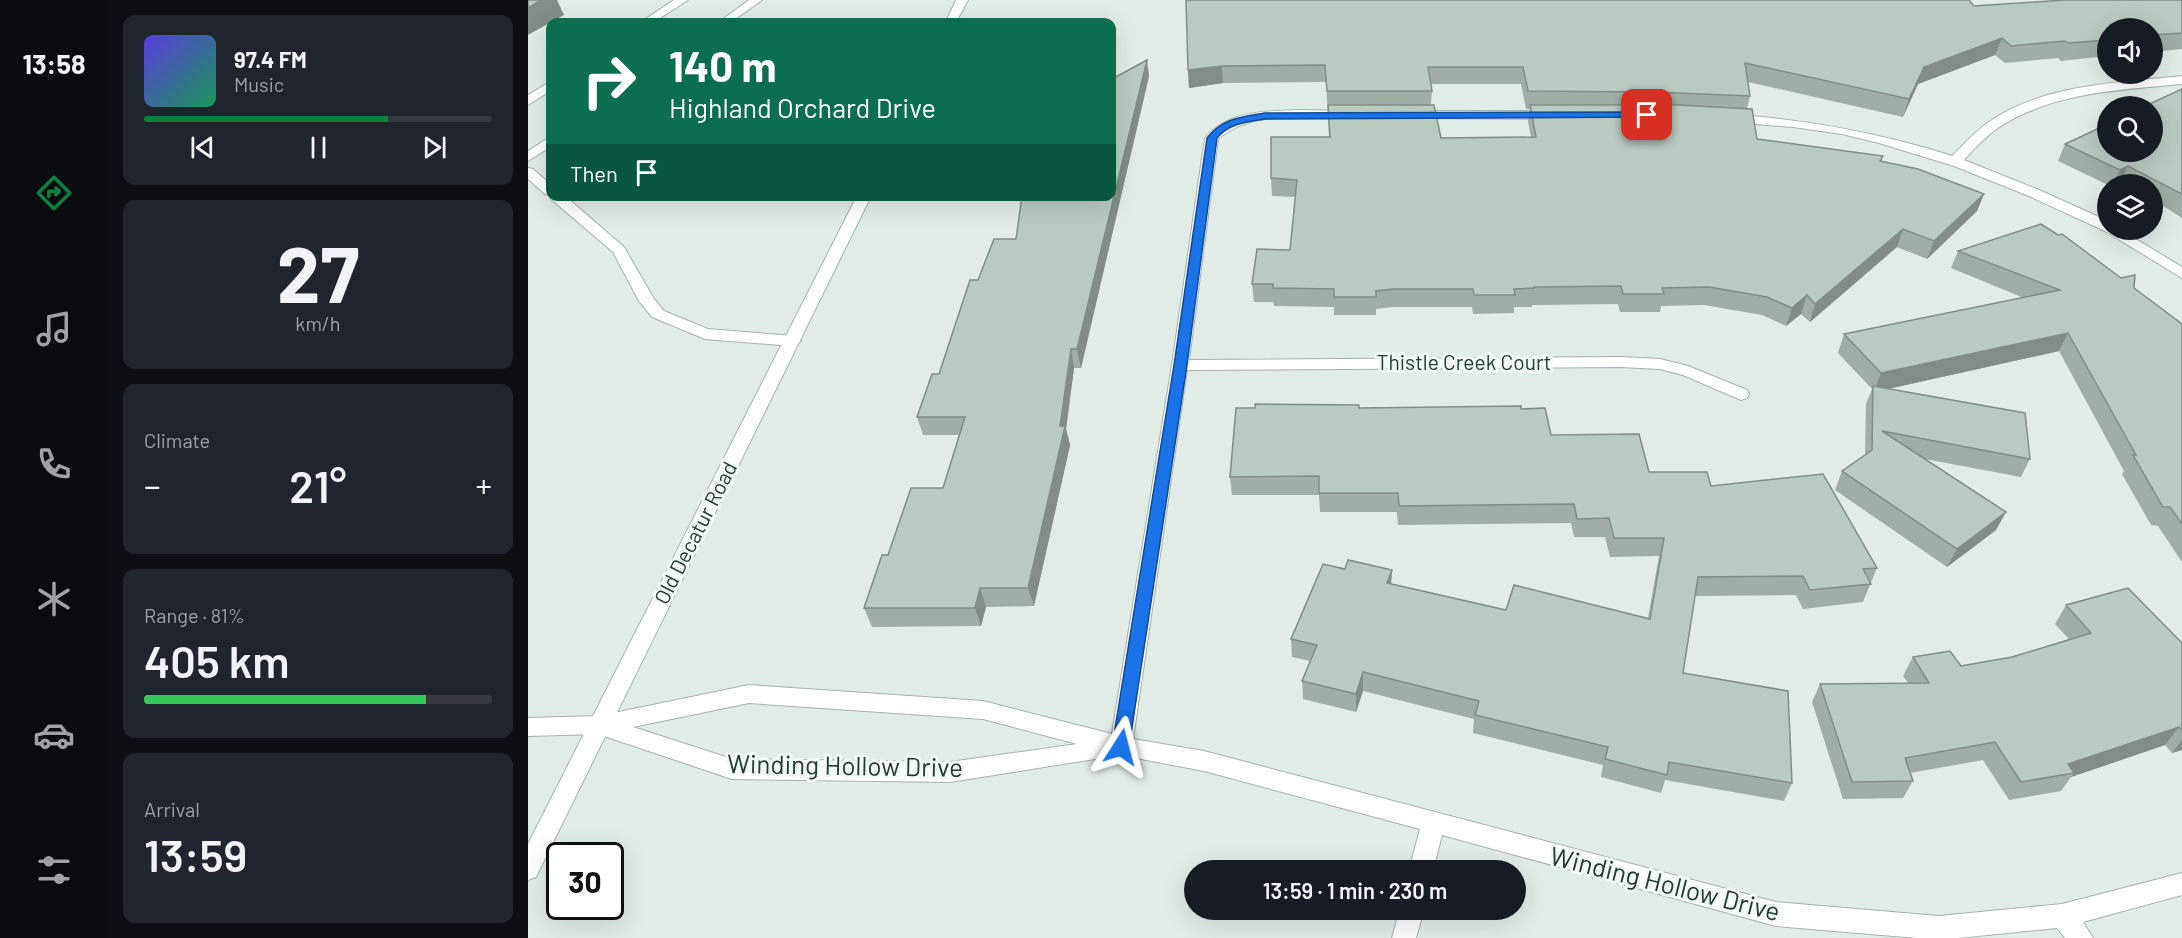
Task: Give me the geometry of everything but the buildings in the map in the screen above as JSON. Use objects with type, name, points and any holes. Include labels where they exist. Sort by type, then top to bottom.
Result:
[{"type":"street","points":[[654,18],[682,0]]},
{"type":"street","points":[[730,18],[756,0]]},
{"type":"street","points":[[953,18],[962,0]]},
{"type":"street","points":[[1955,160],[1992,127],[2028,107],[2070,94],[2182,80]]},
{"type":"street","points":[[528,100],[546,89]]},
{"type":"street","points":[[1121,747],[1180,365],[1212,138],[1218,130],[1229,123],[1265,116],[1371,115]]},
{"type":"street","points":[[1406,115],[1569,115]]},
{"type":"street","points":[[1711,116],[1803,124],[1880,139],[1955,160],[2047,197],[2097,222]]},
{"type":"street","points":[[528,157],[546,144]]},
{"type":"street","points":[[528,172],[546,188]]},
{"type":"street","points":[[562,201],[619,250],[647,301],[658,314],[705,334],[793,341]]},
{"type":"street","name":"Old Decatur Road","points":[[528,869],[862,201]]},
{"type":"street","points":[[2128,240],[2182,273]]},
{"type":"street","name":"Thistle Creek Court","points":[[1180,365],[1621,362],[1660,364],[1688,370],[1741,393]]},
{"type":"street","name":"Winding Hollow Drive","points":[[600,725],[749,694],[983,710],[1121,747],[1204,761],[1776,914],[1939,928],[2062,916],[2182,884]]},
{"type":"street","points":[[528,727],[600,725]]},
{"type":"street","name":"Winding Hollow Drive","points":[[600,725],[732,769],[950,772],[1121,747]]},
{"type":"street","points":[[1424,860],[1433,823]]},
{"type":"street","points":[[2062,916],[2081,938]]},
{"type":"street","points":[[1404,938],[1409,920]]},
{"type":"route","points":[[1121,747],[1180,365],[1212,138],[1218,130],[1229,123],[1265,116],[1647,115]]}]
